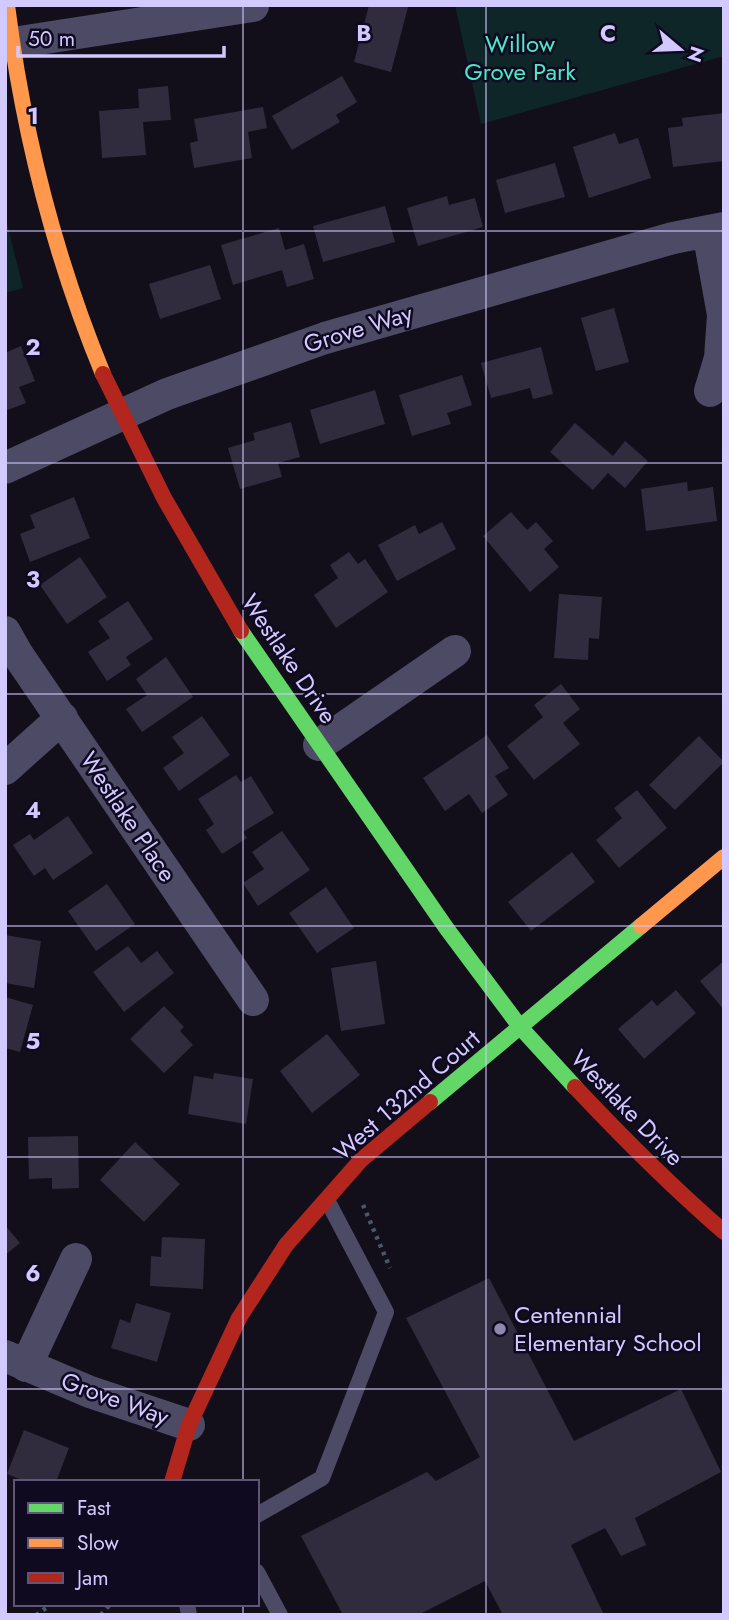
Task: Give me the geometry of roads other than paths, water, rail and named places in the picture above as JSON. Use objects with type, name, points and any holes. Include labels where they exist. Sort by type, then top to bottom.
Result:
[{"type":"street","name":"Westlake Drive","points":[[7,5],[27,131],[48,217],[87,332],[121,415],[167,506],[214,587],[319,745],[447,929],[521,1028],[623,1139],[724,1233]]},
{"type":"street","points":[[12,43],[253,6]]},
{"type":"street","points":[[710,391],[720,358],[723,315],[716,230]]},
{"type":"street","name":"Grove Way","points":[[5,468],[167,394],[325,338],[673,238],[716,230]]},
{"type":"street","name":"Westlake Place","points":[[5,632],[253,1000]]},
{"type":"street","points":[[319,745],[455,651]]},
{"type":"street","points":[[5,769],[62,718]]},
{"type":"street","name":"West 132nd Court","points":[[189,1425],[225,1346],[265,1275],[286,1245],[361,1160],[724,857]]},
{"type":"street","name":"Grove Way","points":[[76,1259],[16,1361],[90,1392],[189,1425],[173,1480]]},
{"type":"lane","points":[[259,1515],[322,1478],[386,1312],[326,1198]]},
{"type":"lane","points":[[259,1576],[280,1615]]},
{"type":"place","name":"Centennial Elementary School","points":[[500,1329]]},
{"type":"park label","name":"Willow Grove Park","points":[[520,58]]}]
